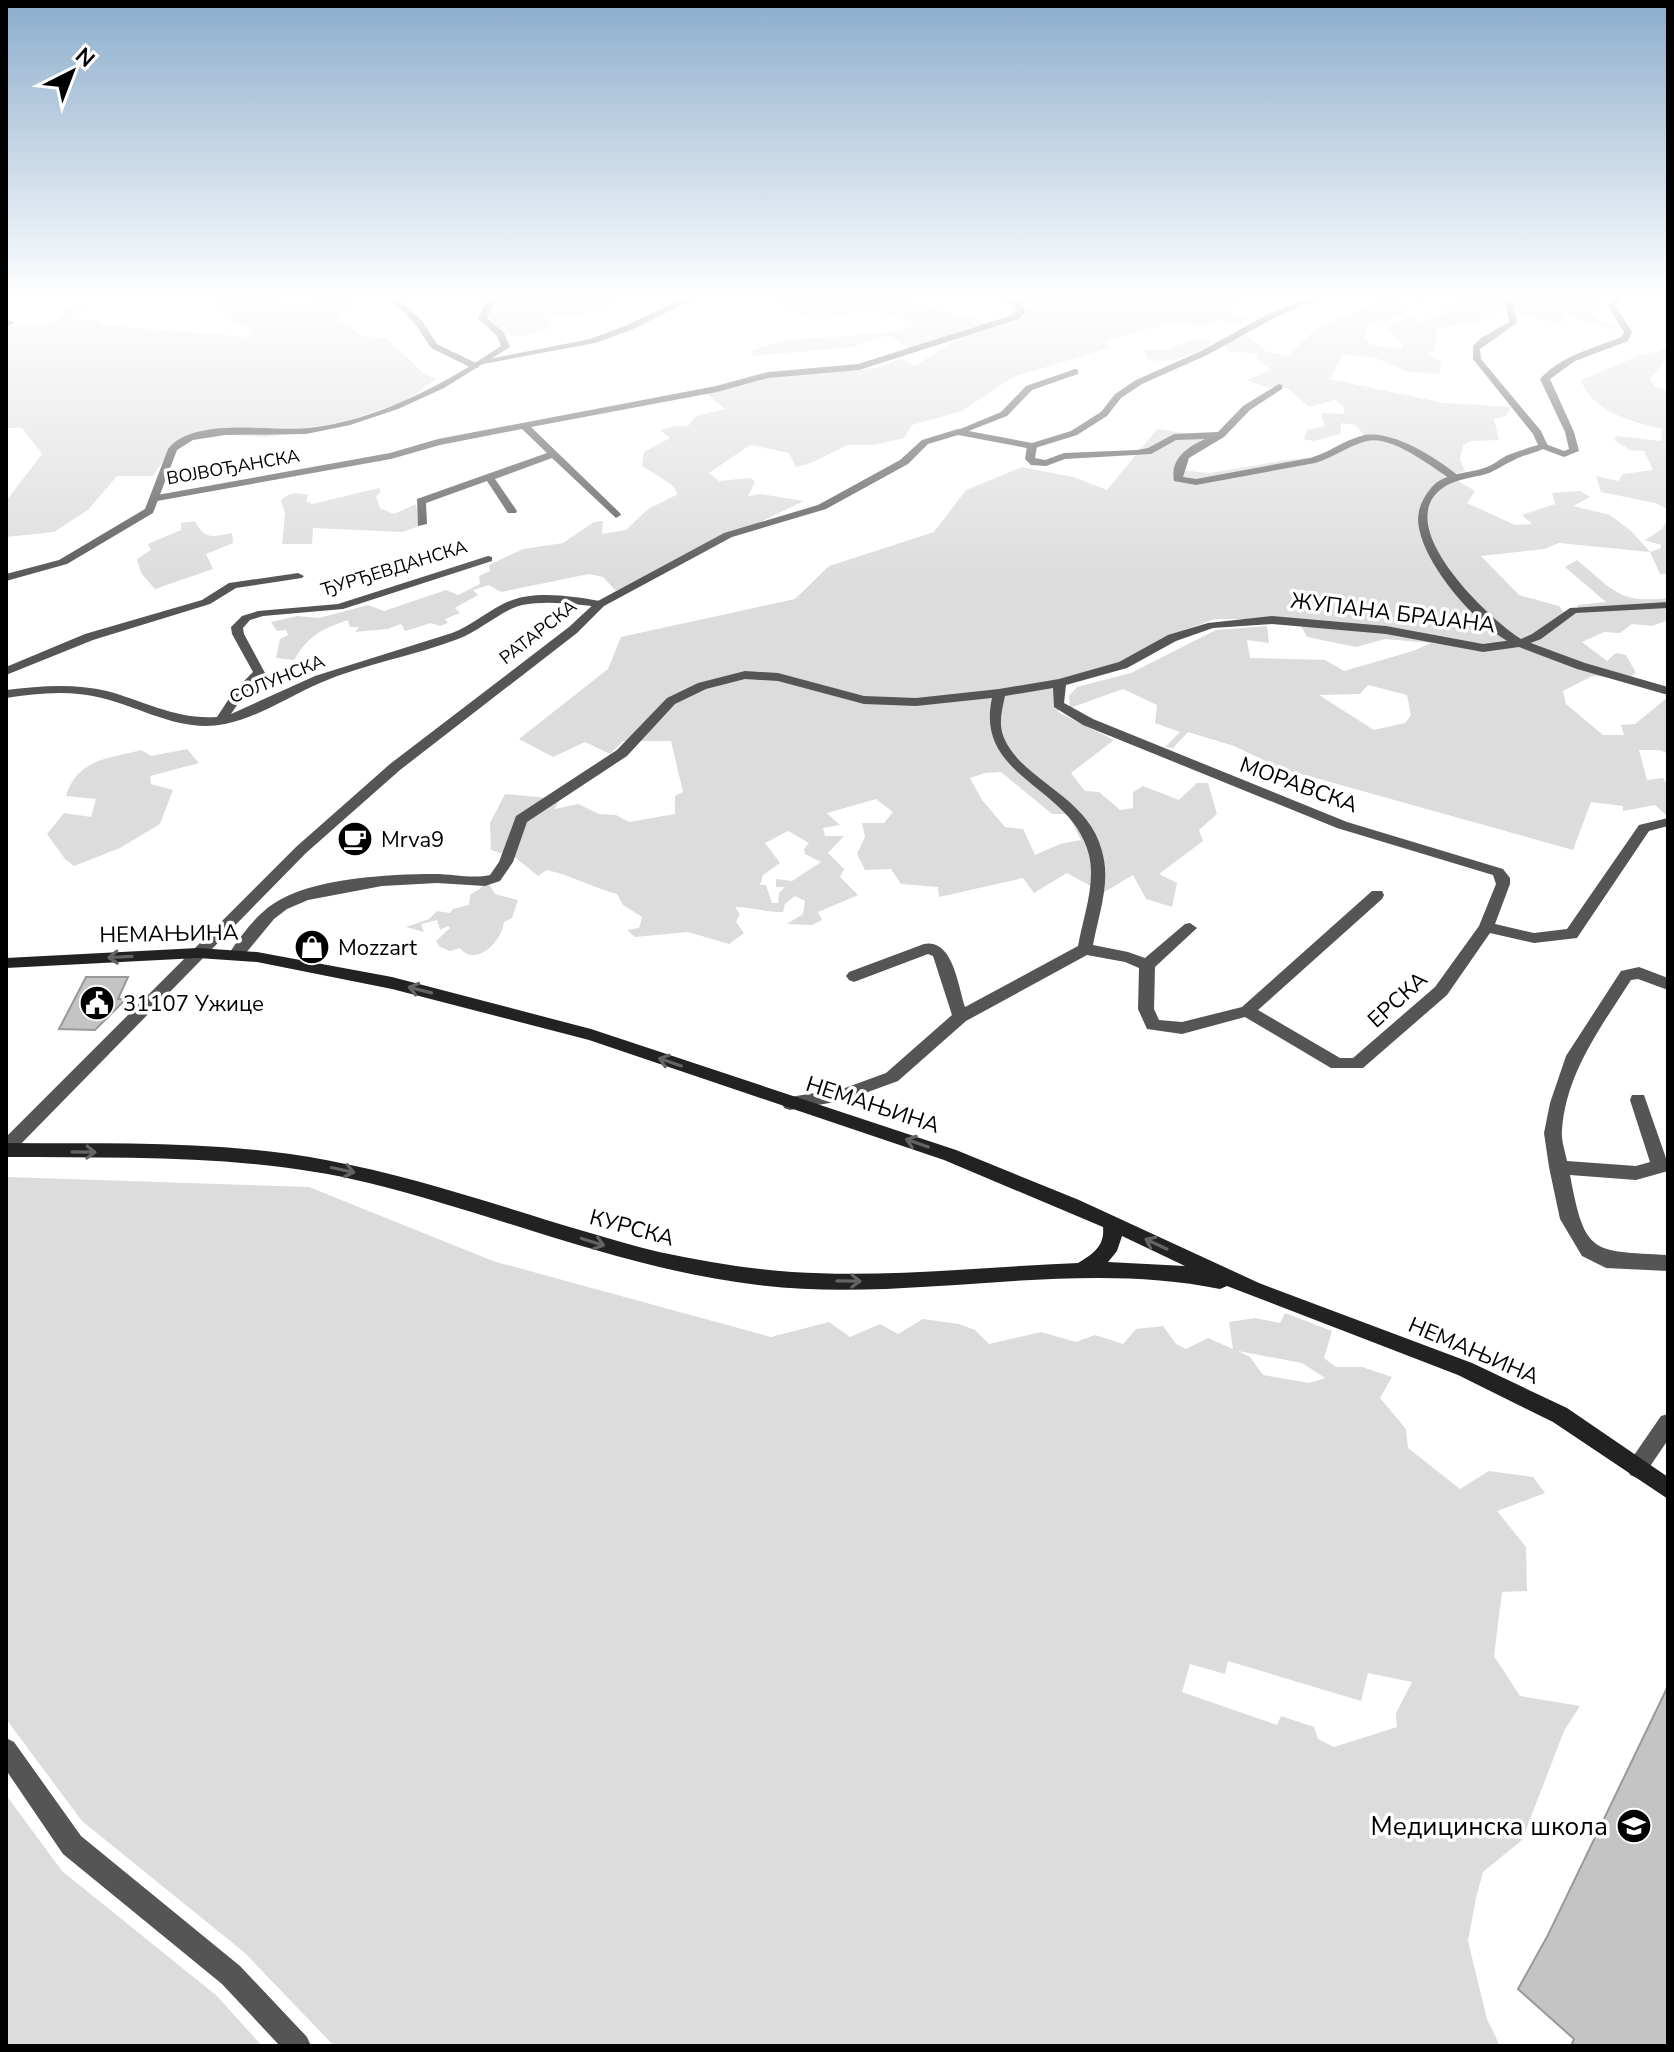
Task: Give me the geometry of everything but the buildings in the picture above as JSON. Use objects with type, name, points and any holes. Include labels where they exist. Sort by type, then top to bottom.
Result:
[{"type":"main road","name":"НЕМАЊИНА","points":[[6,963],[198,953],[257,957],[392,983],[591,1035],[950,1155],[1111,1223],[1252,1289],[1492,1380],[1560,1415],[1668,1489]]},
{"type":"main road","name":"КУРСКА","points":[[6,1149],[229,1156],[329,1167],[412,1188],[645,1257],[759,1277],[868,1282],[1081,1270],[1168,1272],[1252,1289]]},
{"type":"main road","points":[[1081,1270],[1096,1262],[1111,1246],[1114,1231],[1111,1223]]},
{"type":"street","points":[[157,498],[173,448],[184,440],[217,432],[278,434],[322,429],[375,415],[430,391]]},
{"type":"street","name":"ВОЈВОЂАНСКА","points":[[6,578],[41,570],[76,556],[140,518],[157,498],[303,474],[524,426],[708,391]]},
{"type":"street","name":"РАТАРСКА","points":[[6,1149],[301,850],[395,767],[573,630],[600,604],[728,535],[822,507],[904,462],[925,442],[1004,414],[1025,391]]},
{"type":"street","points":[[958,432],[1032,446],[1074,433],[1104,414],[1126,391]]},
{"type":"street","points":[[1273,391],[1248,406],[1227,424],[1221,435],[1189,450],[1180,463],[1178,479],[1196,482],[1311,461],[1342,450],[1352,442],[1374,437],[1398,442],[1456,478]]},
{"type":"street","points":[[1503,391],[1538,433],[1543,446]]},
{"type":"street","points":[[1520,643],[1488,622],[1456,587],[1434,555],[1424,525],[1433,490],[1456,478],[1493,469],[1513,456],[1543,446],[1564,454],[1574,451],[1566,423],[1548,391]]},
{"type":"street","points":[[524,426],[616,515]]},
{"type":"street","points":[[1032,446],[1030,459],[1035,463],[1046,463],[1064,456],[1151,451],[1181,436],[1221,435]]},
{"type":"street","points":[[422,524],[421,501],[552,455]]},
{"type":"street","points":[[488,476],[512,511]]},
{"type":"street","name":"ЂУРЂЕВДАНСКА","points":[[221,721],[238,694],[259,673],[238,634],[237,627],[246,618],[262,613],[339,607],[488,559]]},
{"type":"street","points":[[6,671],[89,637],[206,602],[233,585],[298,576]]},
{"type":"street","name":"СОЛУНСКА","points":[[6,694],[61,688],[80,690],[104,695],[168,718],[190,722],[221,721],[249,713],[321,678],[388,659],[476,627],[513,603],[559,599],[600,604]]},
{"type":"street","name":"ЖУПАНА БРАЈАНА","points":[[236,955],[276,910],[324,891],[415,878],[485,881],[495,878],[511,855],[512,836],[521,819],[622,753],[671,701],[702,686],[745,675],[778,677],[864,700],[916,702],[1060,683],[1123,665],[1172,638],[1232,621],[1299,621],[1386,630],[1483,648],[1520,643],[1542,636],[1562,615],[1574,610],[1668,605]]},
{"type":"street","name":"ЖУПАНА БРАЈАНА","points":[[1520,643],[1597,672],[1668,691]]},
{"type":"street","name":"МОРАВСКА","points":[[1060,683],[1058,704],[1088,722],[1342,825],[1498,872],[1503,884],[1486,927]]},
{"type":"street","points":[[999,693],[994,718],[998,738],[1011,761],[1056,793],[1083,823],[1097,856],[1085,949]]},
{"type":"street","points":[[1486,927],[1534,938],[1572,934],[1644,828],[1668,822]]},
{"type":"street","points":[[1190,928],[1147,965],[1146,1009],[1153,1025],[1182,1028],[1247,1011],[1377,895]]},
{"type":"street","name":"ЕРСКА","points":[[1247,1011],[1337,1064],[1357,1064],[1441,991],[1486,927]]},
{"type":"street","points":[[854,976],[929,948],[940,953],[960,1017]]},
{"type":"street","points":[[790,1103],[846,1094],[892,1077],[960,1017],[1085,949],[1128,957],[1147,965]]},
{"type":"street","points":[[1668,984],[1639,973],[1626,975],[1574,1056],[1558,1103],[1553,1133],[1569,1219],[1588,1250],[1606,1260],[1668,1263]]},
{"type":"street","points":[[1558,1167],[1636,1173],[1664,1165],[1638,1100]]},
{"type":"street","points":[[1637,1468],[1668,1423]]},
{"type":"street","points":[[6,1750],[72,1845],[231,1975],[298,2046]]},
{"type":"shaded area","points":[[6,391],[420,391],[408,400],[316,432],[263,437],[206,432],[172,447],[153,476],[117,476],[88,510],[54,532],[6,537],[6,501],[42,454],[22,428],[6,428]]},
{"type":"shaded area","points":[[719,391],[992,391],[962,411],[912,425],[904,438],[873,445],[847,445],[796,467],[789,453],[750,445],[709,473],[719,481],[751,478],[755,482],[748,496],[761,494],[804,501],[616,591],[603,577],[589,574],[501,592],[489,585],[473,590],[478,595],[455,608],[460,613],[445,619],[448,623],[440,626],[431,623],[405,631],[401,624],[387,629],[355,632],[359,627],[350,627],[348,620],[317,634],[294,660],[276,658],[280,639],[288,635],[286,630],[277,631],[271,622],[297,616],[319,618],[368,605],[384,611],[446,590],[458,595],[480,584],[479,576],[490,571],[489,565],[523,549],[563,543],[594,522],[603,521],[602,534],[626,530],[648,509],[678,494],[671,484],[642,466],[644,452],[670,438],[660,430],[688,426],[696,416],[725,409],[707,394]]},
{"type":"shaded area","points":[[1291,391],[1386,391],[1444,403],[1511,407],[1506,416],[1494,419],[1499,440],[1471,441],[1463,445],[1460,459],[1465,471],[1450,476],[1475,491],[1467,503],[1515,525],[1532,524],[1522,515],[1555,504],[1552,493],[1580,491],[1590,497],[1573,506],[1610,515],[1631,531],[1650,552],[1559,543],[1544,549],[1481,556],[1519,595],[1559,606],[1566,615],[1583,612],[1577,605],[1606,602],[1565,567],[1577,560],[1609,587],[1627,597],[1668,598],[1668,620],[1652,626],[1632,624],[1620,633],[1604,632],[1582,642],[1607,661],[1616,653],[1626,655],[1636,673],[1628,678],[1592,676],[1563,691],[1566,704],[1603,735],[1624,735],[1621,725],[1635,724],[1668,697],[1668,754],[1660,750],[1639,750],[1647,780],[1663,778],[1667,784],[1668,817],[1655,805],[1623,811],[1623,806],[1591,802],[1573,850],[1280,768],[1234,746],[1188,732],[1173,748],[1165,747],[1180,732],[1155,723],[1157,705],[1123,689],[1070,708],[1069,696],[1077,687],[1131,673],[1216,630],[1267,626],[1269,643],[1247,640],[1250,658],[1325,660],[1344,671],[1431,643],[1385,639],[1356,647],[1307,637],[1297,619],[1215,619],[1171,635],[1114,665],[1066,681],[1058,712],[1114,740],[1071,773],[1085,791],[1099,792],[1120,810],[1133,808],[1133,792],[1143,786],[1179,800],[1197,783],[1208,783],[1217,814],[1199,830],[1203,841],[1159,874],[1177,883],[1172,907],[1146,899],[1133,875],[1103,893],[1067,873],[1034,893],[1023,878],[939,897],[938,887],[901,884],[891,869],[865,870],[857,854],[865,837],[862,823],[884,823],[893,812],[876,799],[827,813],[840,825],[823,828],[825,836],[844,836],[828,853],[844,869],[840,877],[858,895],[818,912],[822,920],[812,925],[787,924],[803,914],[805,901],[795,896],[785,904],[783,912],[735,907],[740,914],[736,922],[744,933],[729,944],[688,932],[635,937],[627,930],[639,928],[642,917],[623,905],[617,894],[547,870],[538,876],[516,858],[491,850],[490,823],[505,794],[559,799],[555,809],[578,804],[599,814],[616,815],[629,822],[675,814],[675,796],[683,792],[671,741],[623,741],[610,754],[585,742],[553,757],[519,739],[608,669],[621,637],[795,599],[829,566],[934,532],[966,490],[1022,467],[1073,477],[1107,490],[1157,429],[1206,436],[1179,470],[1210,473],[1293,459],[1331,457],[1364,435],[1355,425],[1341,423],[1341,434],[1313,441],[1304,439],[1307,430],[1325,426],[1321,413],[1343,414],[1345,407],[1335,400],[1309,407]],"holes":[[[1368,685],[1407,695],[1411,715],[1405,723],[1374,730],[1319,695],[1360,694]],[[1001,772],[1052,814],[1068,814],[1081,840],[1060,844],[1035,855],[1023,829],[1005,827],[982,800],[970,778]],[[788,831],[809,843],[804,849],[805,854],[821,862],[792,881],[776,879],[776,887],[785,887],[779,893],[778,903],[772,903],[766,885],[760,885],[763,875],[780,863],[765,843]]]},
{"type":"shaded area","points":[[1586,391],[1668,391],[1668,509],[1655,503],[1601,492],[1596,476],[1618,481],[1623,474],[1653,470],[1644,451],[1630,450],[1614,440],[1616,436],[1661,441],[1662,429],[1615,414]]},
{"type":"shaded area","points":[[379,488],[381,492],[376,496],[380,508],[394,514],[416,504],[419,526],[403,532],[313,528],[312,544],[282,544],[285,513],[281,500],[287,495],[308,495],[306,501],[312,504]]},
{"type":"shaded area","points":[[1668,519],[1668,574],[1660,574],[1650,552],[1661,548],[1661,545],[1645,540],[1662,529]]},
{"type":"shaded area","points":[[195,521],[210,536],[232,533],[233,543],[206,554],[213,569],[155,589],[141,573],[137,559],[151,550],[148,544],[181,530],[181,523]]},
{"type":"shaded area","points":[[187,749],[199,763],[150,776],[151,784],[173,790],[160,824],[120,848],[74,866],[65,859],[47,834],[64,813],[91,817],[96,799],[66,796],[78,774],[95,762],[141,750],[151,756]]},
{"type":"shaded area","points":[[488,883],[495,894],[518,900],[512,918],[504,922],[499,937],[480,954],[466,953],[460,948],[450,951],[440,947],[436,941],[450,928],[440,930],[437,920],[421,924],[424,932],[406,927],[429,919],[437,911],[450,913],[453,909],[469,905],[470,895]]},
{"type":"shaded area","points":[[6,1177],[309,1187],[493,1261],[771,1337],[829,1322],[850,1337],[880,1324],[898,1334],[923,1319],[959,1324],[975,1330],[989,1344],[1041,1332],[1076,1342],[1095,1335],[1123,1344],[1136,1329],[1163,1326],[1176,1344],[1186,1349],[1208,1338],[1233,1349],[1229,1322],[1255,1318],[1280,1323],[1285,1313],[1332,1331],[1324,1358],[1336,1367],[1362,1367],[1392,1377],[1380,1398],[1406,1429],[1408,1448],[1460,1489],[1489,1471],[1533,1477],[1545,1493],[1497,1511],[1526,1547],[1527,1591],[1502,1592],[1494,1656],[1520,1696],[1580,1706],[1564,1731],[1522,1840],[1483,1872],[1476,1898],[1468,1941],[1487,2019],[1500,2046],[334,2046],[245,1953],[82,1821],[6,1719]],"holes":[[[1238,1351],[1302,1363],[1325,1378],[1309,1383],[1263,1375],[1250,1357]],[[1228,1661],[1361,1701],[1368,1673],[1412,1682],[1396,1713],[1397,1727],[1334,1747],[1318,1739],[1314,1727],[1281,1716],[1277,1725],[1182,1692],[1190,1664],[1225,1674]]]},
{"type":"shaded area","points":[[6,1795],[62,1871],[217,1996],[262,2046],[6,2046]]},
{"type":"place","name":"Mrva9","points":[[355,839]]},
{"type":"place","name":"Mozzart","points":[[312,947]]},
{"type":"place","name":"31107 Ужице","points":[[97,1003]]},
{"type":"place","name":"Медицинска школа","points":[[1634,1826]]}]
